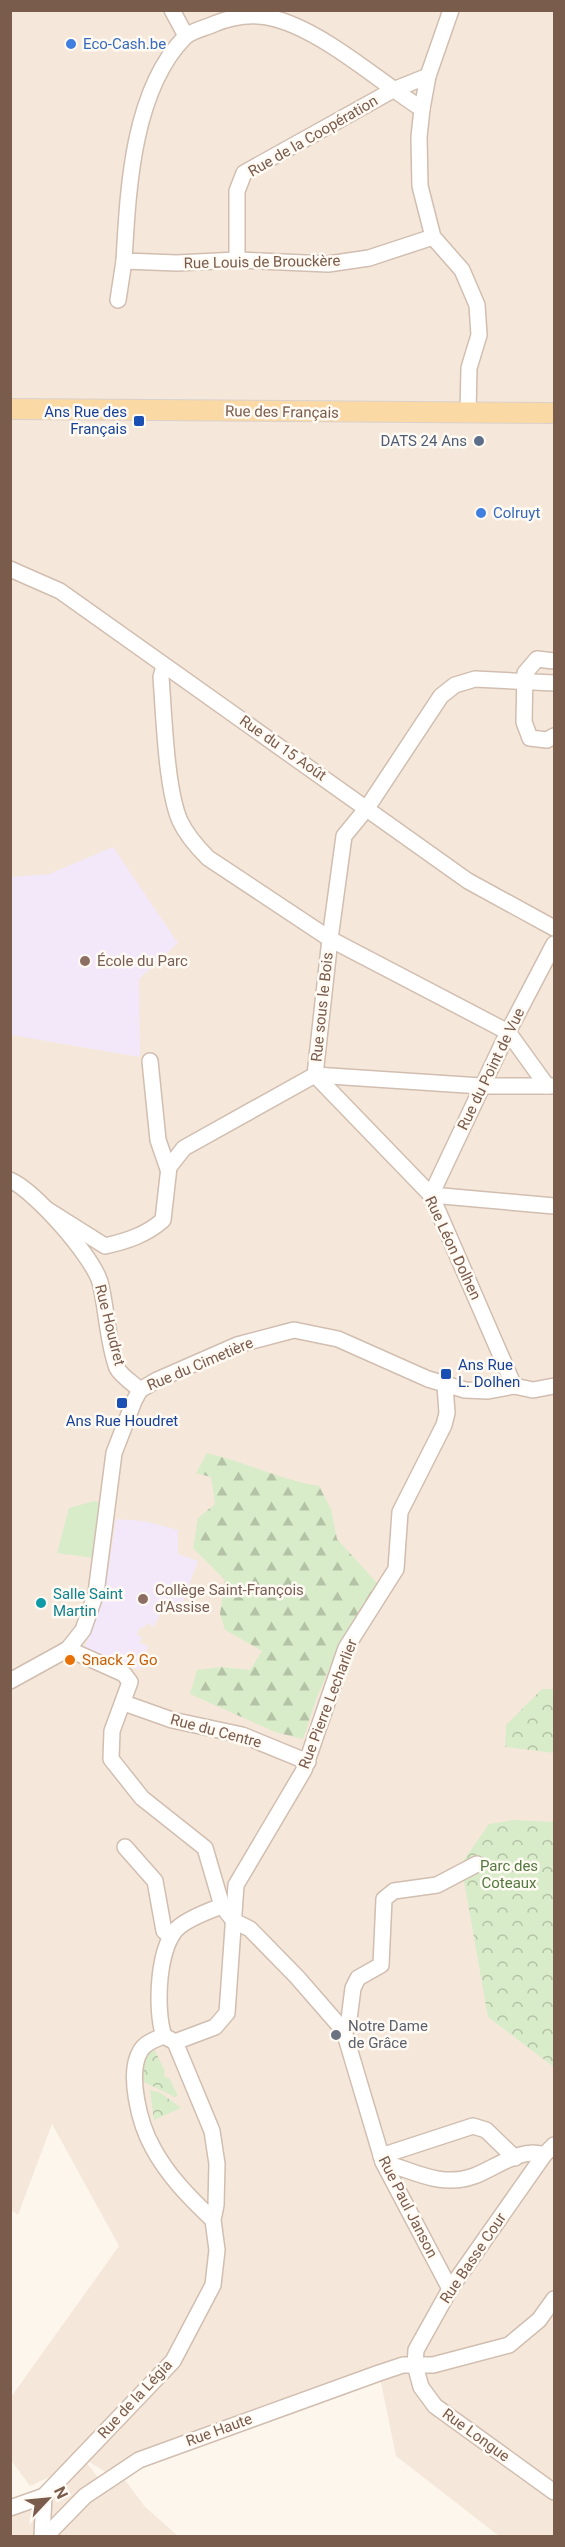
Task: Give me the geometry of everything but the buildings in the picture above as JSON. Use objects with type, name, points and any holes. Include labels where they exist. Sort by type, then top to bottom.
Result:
[{"type":"main road","name":"Rue des Français","points":[[10,409],[555,413]]},
{"type":"street","points":[[172,10],[186,36]]},
{"type":"street","points":[[451,10],[428,76],[422,109],[419,136],[420,186],[433,237],[462,270],[477,305],[479,335],[469,368],[468,413]]},
{"type":"street","points":[[118,300],[124,261],[129,187],[140,122],[163,69],[186,36],[234,16],[275,18],[320,39],[422,109]]},
{"type":"street","name":"Rue de la Coopération","points":[[237,260],[237,191],[244,173],[393,90],[428,76]]},
{"type":"street","name":"Rue Louis de Brouckère","points":[[124,261],[177,263],[237,260],[328,264],[369,258],[433,237]]},
{"type":"street","name":"Rue du 15 Août","points":[[10,569],[60,591],[468,881],[555,928]]},
{"type":"street","points":[[555,661],[537,659],[525,673],[524,722],[530,738],[547,740],[555,736]]},
{"type":"street","points":[[164,666],[160,677],[173,800],[189,836],[208,858],[330,939],[508,1032],[551,1086]]},
{"type":"street","name":"Rue sous le Bois","points":[[168,1170],[175,1157],[184,1148],[315,1075],[344,836],[367,808],[441,696],[455,685],[475,680],[555,683]]},
{"type":"street","name":"Rue du Point de Vue","points":[[431,1195],[508,1032],[555,944]]},
{"type":"street","points":[[48,1210],[105,1246],[152,1230],[163,1220],[168,1170],[158,1140],[150,1061]]},
{"type":"street","points":[[315,1075],[482,1086],[551,1086]]},
{"type":"street","name":"Rue Léon Dolhen","points":[[315,1075],[431,1195],[514,1386]]},
{"type":"street","name":"Rue Houdret","points":[[10,1180],[18,1183],[48,1210],[91,1262],[99,1281],[118,1369],[141,1389]]},
{"type":"street","points":[[431,1195],[555,1206]]},
{"type":"street","name":"Rue du Cimetière","points":[[68,1649],[83,1630],[96,1593],[114,1453],[141,1389],[237,1346],[294,1329],[338,1339],[445,1385],[477,1391],[514,1386],[533,1390],[555,1386]]},
{"type":"street","name":"Rue Pierre Lecharlier","points":[[213,2220],[183,2191],[153,2149],[142,2122],[134,2066],[141,2048],[152,2040],[170,2039],[215,2027],[228,2013],[236,1886],[239,1877],[308,1762],[346,1648],[396,1569],[400,1512],[444,1425],[447,1413],[445,1385]]},
{"type":"street","points":[[10,1681],[68,1649],[124,1674],[130,1682],[110,1740],[111,1759],[142,1798],[205,1848],[222,1906],[178,1927],[171,1937],[164,1930],[155,1881],[125,1847]]},
{"type":"street","name":"Rue du Centre","points":[[124,1703],[172,1720],[242,1735],[308,1762]]},
{"type":"street","points":[[344,2031],[348,2027],[353,1988],[358,1978],[381,1965],[384,1899],[394,1891],[437,1885],[477,1863]]},
{"type":"street","name":"Rue Paul Janson","points":[[222,1906],[234,1921],[249,1929],[297,1977],[344,2031],[382,2159],[450,2289]]},
{"type":"street","name":"Rue de la Légia","points":[[44,2496],[173,2361],[213,2285],[218,2250],[213,2220],[216,2205],[216,2146],[212,2131],[170,2039],[161,2026],[160,1994],[165,1946],[171,1937]]},
{"type":"street","points":[[382,2159],[473,2126],[486,2130],[515,2158]]},
{"type":"street","name":"Rue Basse Cour","points":[[382,2159],[429,2179],[454,2182],[515,2158],[549,2150]]},
{"type":"street","name":"Rue Basse Cour","points":[[415,2365],[416,2350],[450,2289],[549,2150]]},
{"type":"street","name":"Rue Haute","points":[[44,2536],[85,2496],[139,2460],[403,2365],[433,2365],[509,2345],[538,2320],[555,2299]]},
{"type":"street","name":"Rue Longue","points":[[415,2365],[421,2387],[435,2406],[555,2492]]},
{"type":"street","points":[[10,2508],[44,2496],[44,2536]]},
{"type":"shaded area","points":[[11,11],[554,11],[554,407],[11,399]]},
{"type":"shaded area","points":[[11,417],[554,418],[554,2536],[499,2536],[396,2456],[379,2373],[114,2477],[86,2460],[30,2486],[11,2460],[11,2397],[119,2246],[52,2124],[18,2215],[11,2210]]},
{"type":"shaded area","name":"École du Parc","points":[[113,847],[178,943],[139,979],[140,1057],[11,1035],[11,877],[49,874]]},
{"type":"shaded area","name":"Collège Saint-François d'Assise","points":[[116,1519],[144,1521],[178,1530],[178,1554],[198,1561],[178,1615],[163,1608],[154,1627],[147,1623],[144,1628],[140,1627],[137,1635],[142,1637],[140,1643],[148,1646],[139,1670],[85,1647],[105,1591]]},
{"type":"shaded area","points":[[86,2462],[105,2487],[125,2480],[145,2507],[178,2536],[11,2536],[11,2516],[37,2507]]},
{"type":"green space","points":[[207,1453],[291,1480],[319,1486],[331,1509],[337,1539],[377,1583],[340,1643],[317,1697],[303,1739],[275,1732],[190,1694],[197,1670],[222,1667],[250,1670],[262,1651],[225,1630],[220,1614],[225,1580],[193,1548],[198,1518],[215,1504],[211,1477],[196,1473]]},
{"type":"green space","points":[[94,1501],[100,1503],[94,1558],[57,1553],[69,1508]]},
{"type":"green space","points":[[542,1689],[554,1689],[554,1753],[505,1747],[506,1725]]},
{"type":"green space","name":"Parc des Coteaux","points":[[514,1820],[554,1822],[554,2067],[488,2017],[461,1864],[489,1824]]},
{"type":"green space","points":[[154,2049],[165,2071],[164,2076],[170,2079],[178,2096],[175,2097],[142,2081],[143,2058]]},
{"type":"green space","points":[[150,2090],[161,2093],[181,2108],[154,2120]]},
{"type":"place","name":"Eco-Cash.be","points":[[71,44]]},
{"type":"place","name":"Ans Rue des Français","points":[[139,421]]},
{"type":"place","name":"DATS 24 Ans","points":[[479,441]]},
{"type":"place","name":"Colruyt","points":[[481,513]]},
{"type":"place","name":"École du Parc","points":[[85,961]]},
{"type":"place","name":"Ans Rue L. Dolhen","points":[[446,1374]]},
{"type":"place","name":"Ans Rue Houdret","points":[[122,1403]]},
{"type":"place","name":"Collège Saint-François d'Assise","points":[[143,1599]]},
{"type":"place","name":"Salle Saint Martin","points":[[41,1603]]},
{"type":"place","name":"Snack 2 Go","points":[[70,1660]]},
{"type":"place","name":"Notre Dame de Grâce","points":[[336,2035]]}]
